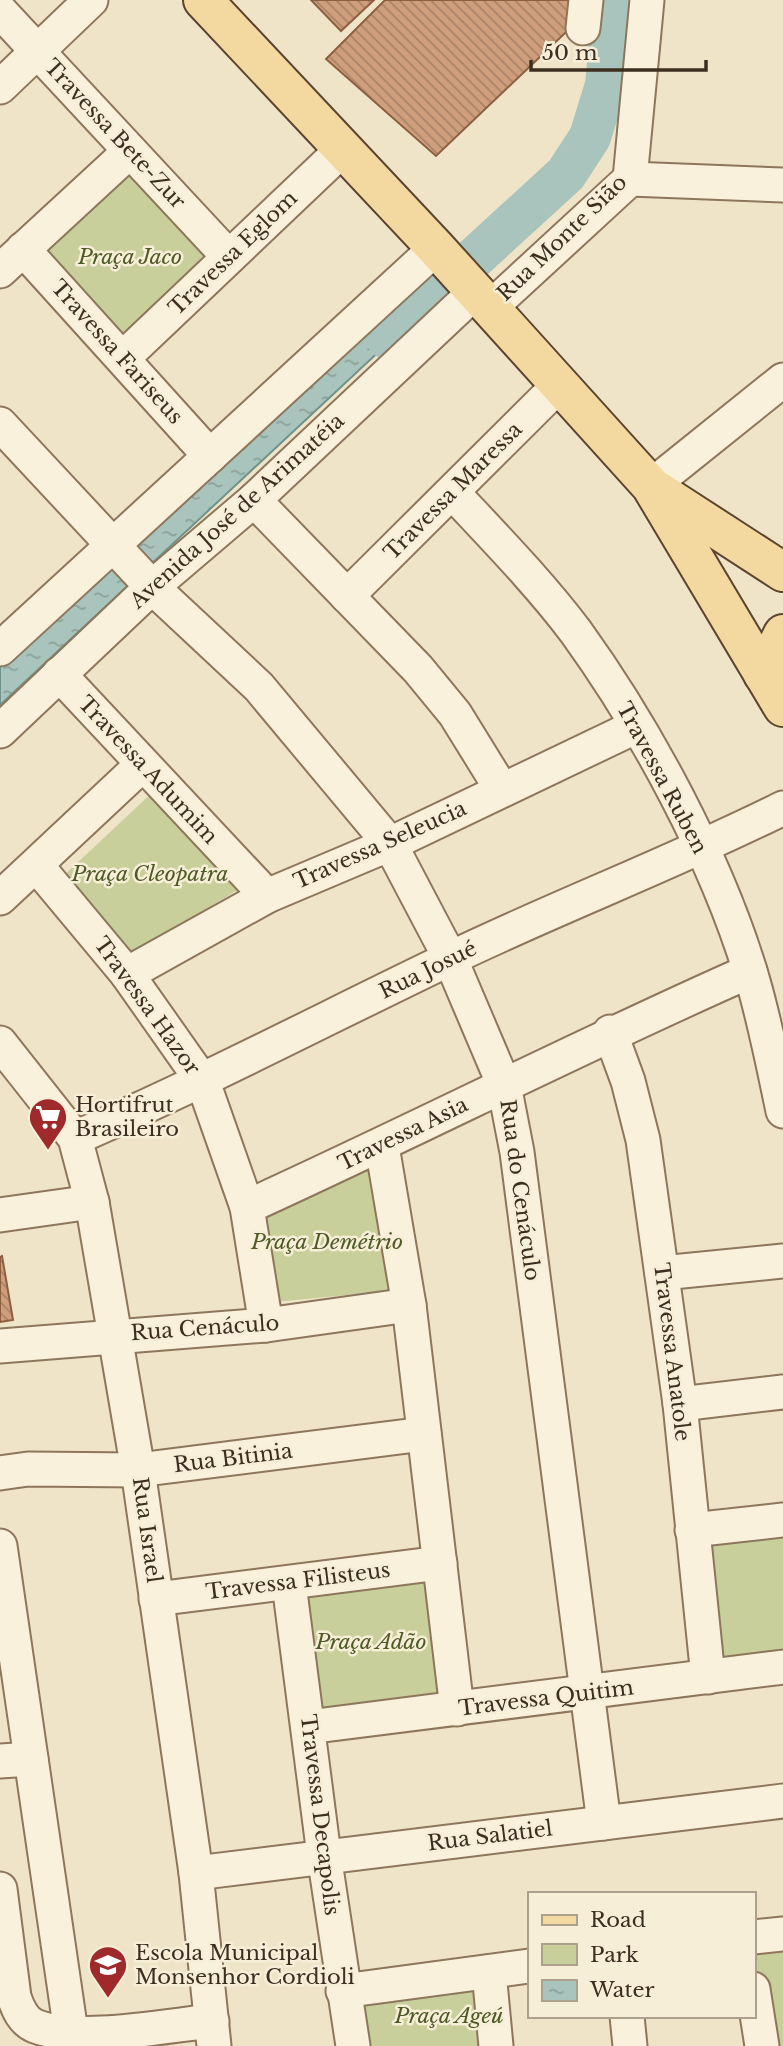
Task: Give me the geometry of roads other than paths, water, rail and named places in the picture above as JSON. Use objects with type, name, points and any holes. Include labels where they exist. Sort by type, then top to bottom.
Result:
[{"type":"main road","points":[[203,0],[344,148],[651,486],[783,707]]},
{"type":"main road","points":[[651,486],[783,572]]},
{"type":"main road","points":[[763,674],[783,635]]},
{"type":"street","points":[[0,87],[91,0]]},
{"type":"street","name":"Rua Monte Sião","points":[[462,277],[629,179],[647,0]]},
{"type":"street","name":"Travessa Bete-Zur","points":[[0,11],[229,257]]},
{"type":"street","name":"Travessa Eglom","points":[[123,358],[344,148]]},
{"type":"street","points":[[11,260],[130,150]]},
{"type":"street","points":[[629,179],[783,185]]},
{"type":"street","name":"Travessa Fariseus","points":[[11,260],[123,358],[210,456]]},
{"type":"street","points":[[6,631],[118,547],[210,456],[462,277]]},
{"type":"street","name":"Avenida José de Arimatéia","points":[[0,730],[149,584],[254,500],[462,277]]},
{"type":"street","points":[[651,486],[783,380]]},
{"type":"street","name":"Travessa Maressa","points":[[347,596],[558,386]]},
{"type":"street","name":"Rua do Cenáculo","points":[[0,424],[118,547],[149,584],[266,695],[390,844],[450,958],[504,1085],[517,1152],[604,1823]]},
{"type":"street","name":"Travessa Ruben","points":[[453,493],[523,568],[576,633],[637,726],[702,848],[750,971],[783,1111]]},
{"type":"street","points":[[254,500],[388,635],[455,714],[502,790]]},
{"type":"street","name":"Travessa Adumim","points":[[59,674],[267,896]]},
{"type":"street","name":"Travessa Seleucia","points":[[127,974],[267,896],[390,844],[637,726]]},
{"type":"street","points":[[0,898],[142,765]]},
{"type":"street","name":"Rua Josué","points":[[75,1138],[202,1082],[450,958],[702,848],[783,808]]},
{"type":"street","name":"Travessa Hazor","points":[[37,866],[127,974],[202,1082],[247,1207],[266,1325]]},
{"type":"street","name":"Travessa Asia","points":[[247,1207],[382,1146],[610,1032],[750,971]]},
{"type":"street","name":"Travessa Anatole","points":[[610,1032],[628,1081],[643,1140],[680,1404],[708,1677]]},
{"type":"street","name":"Rua Israel","points":[[0,1043],[75,1138],[92,1202],[117,1335],[138,1470],[196,1873],[213,2034]]},
{"type":"street","points":[[382,1146],[409,1305],[457,1709]]},
{"type":"street","points":[[0,1215],[92,1202]]},
{"type":"street","points":[[662,1273],[783,1261]]},
{"type":"street","name":"Rua Cenáculo","points":[[0,1346],[266,1325],[409,1305]]},
{"type":"street","points":[[680,1404],[783,1392]]},
{"type":"street","name":"Rua Bitinia","points":[[0,1473],[28,1469],[138,1470],[424,1434]]},
{"type":"street","points":[[692,1530],[783,1520]]},
{"type":"street","points":[[0,1546],[16,1760],[49,1875],[72,2040]]},
{"type":"street","name":"Travessa Filisteus","points":[[156,1599],[440,1563]]},
{"type":"street","name":"Travessa Decapolis","points":[[289,1584],[324,1855],[353,2046]]},
{"type":"street","name":"Travessa Quitim","points":[[308,1727],[783,1667]]},
{"type":"street","name":"Rua Salatiel","points":[[196,1873],[324,1855],[783,1801]]},
{"type":"street","points":[[0,1883],[49,1875]]},
{"type":"street","points":[[0,1889],[14,1997],[20,2013],[33,2026],[72,2040],[213,2034]]},
{"type":"street","points":[[755,1937],[783,1934]]},
{"type":"street","points":[[343,1991],[528,1966]]},
{"type":"street","points":[[489,1972],[496,2046]]},
{"type":"street","points":[[755,2002],[762,2046]]},
{"type":"street","points":[[627,2018],[630,2046]]},
{"type":"water","points":[[411,282],[431,303],[0,705],[0,667]]},
{"type":"waterway","points":[[387,338],[566,174],[590,137],[606,85],[614,0]]},
{"type":"place","name":"Hortifrut Brasileiro","points":[[48,1151]]},
{"type":"place","name":"Escola Municipal Monsenhor Cordioli","points":[[108,1999]]},
{"type":"park label","name":"Praça Jaco","points":[[130,257]]},
{"type":"park label","name":"Praça Cleopatra","points":[[150,874]]},
{"type":"park label","name":"Praça Demétrio","points":[[327,1242]]},
{"type":"park label","name":"Praça Adão","points":[[371,1642]]},
{"type":"park label","name":"Praça Ageú","points":[[449,2016]]}]
